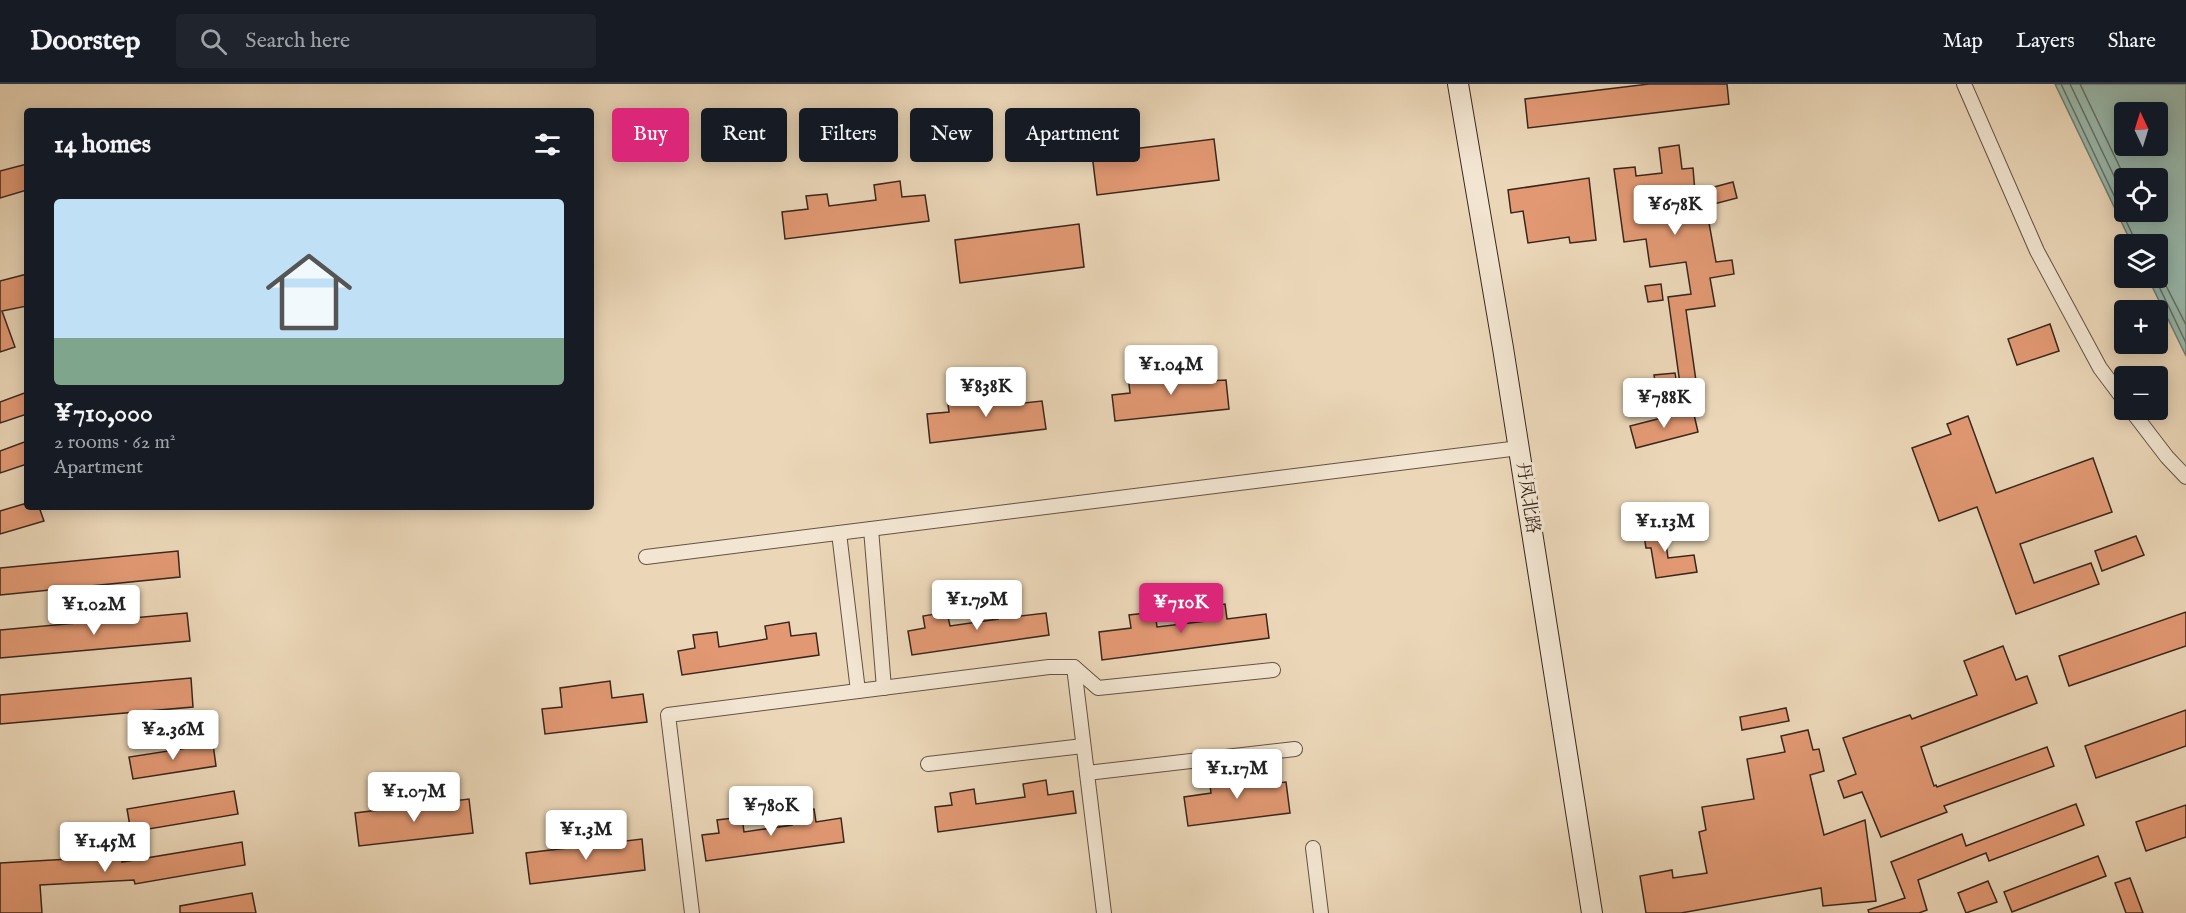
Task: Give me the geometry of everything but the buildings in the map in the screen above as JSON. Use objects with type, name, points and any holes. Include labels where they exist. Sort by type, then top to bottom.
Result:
[{"type":"main road","name":"丹凤北路","points":[[1458,84],[1519,448],[1592,913]]},
{"type":"street","points":[[1964,84],[2037,250],[2100,368],[2114,387]]},
{"type":"street","points":[[2139,420],[2167,457],[2186,477]]},
{"type":"street","points":[[646,557],[1519,448]]},
{"type":"street","points":[[871,529],[884,688]]},
{"type":"street","points":[[839,533],[858,692]]},
{"type":"street","points":[[692,913],[668,715],[1049,667],[1074,667],[1098,688],[1273,670]]},
{"type":"street","points":[[1074,667],[1104,913]]},
{"type":"street","points":[[928,764],[1083,746]]},
{"type":"street","points":[[1087,773],[1295,749]]},
{"type":"street","points":[[1313,848],[1321,913]]},
{"type":"water","points":[[2055,84],[2186,84],[2186,356],[2168,319],[2168,300],[2159,300],[2153,288],[2168,288],[2168,234],[2127,234],[2121,222],[2168,222],[2168,168],[2114,168],[2114,207]]}]
